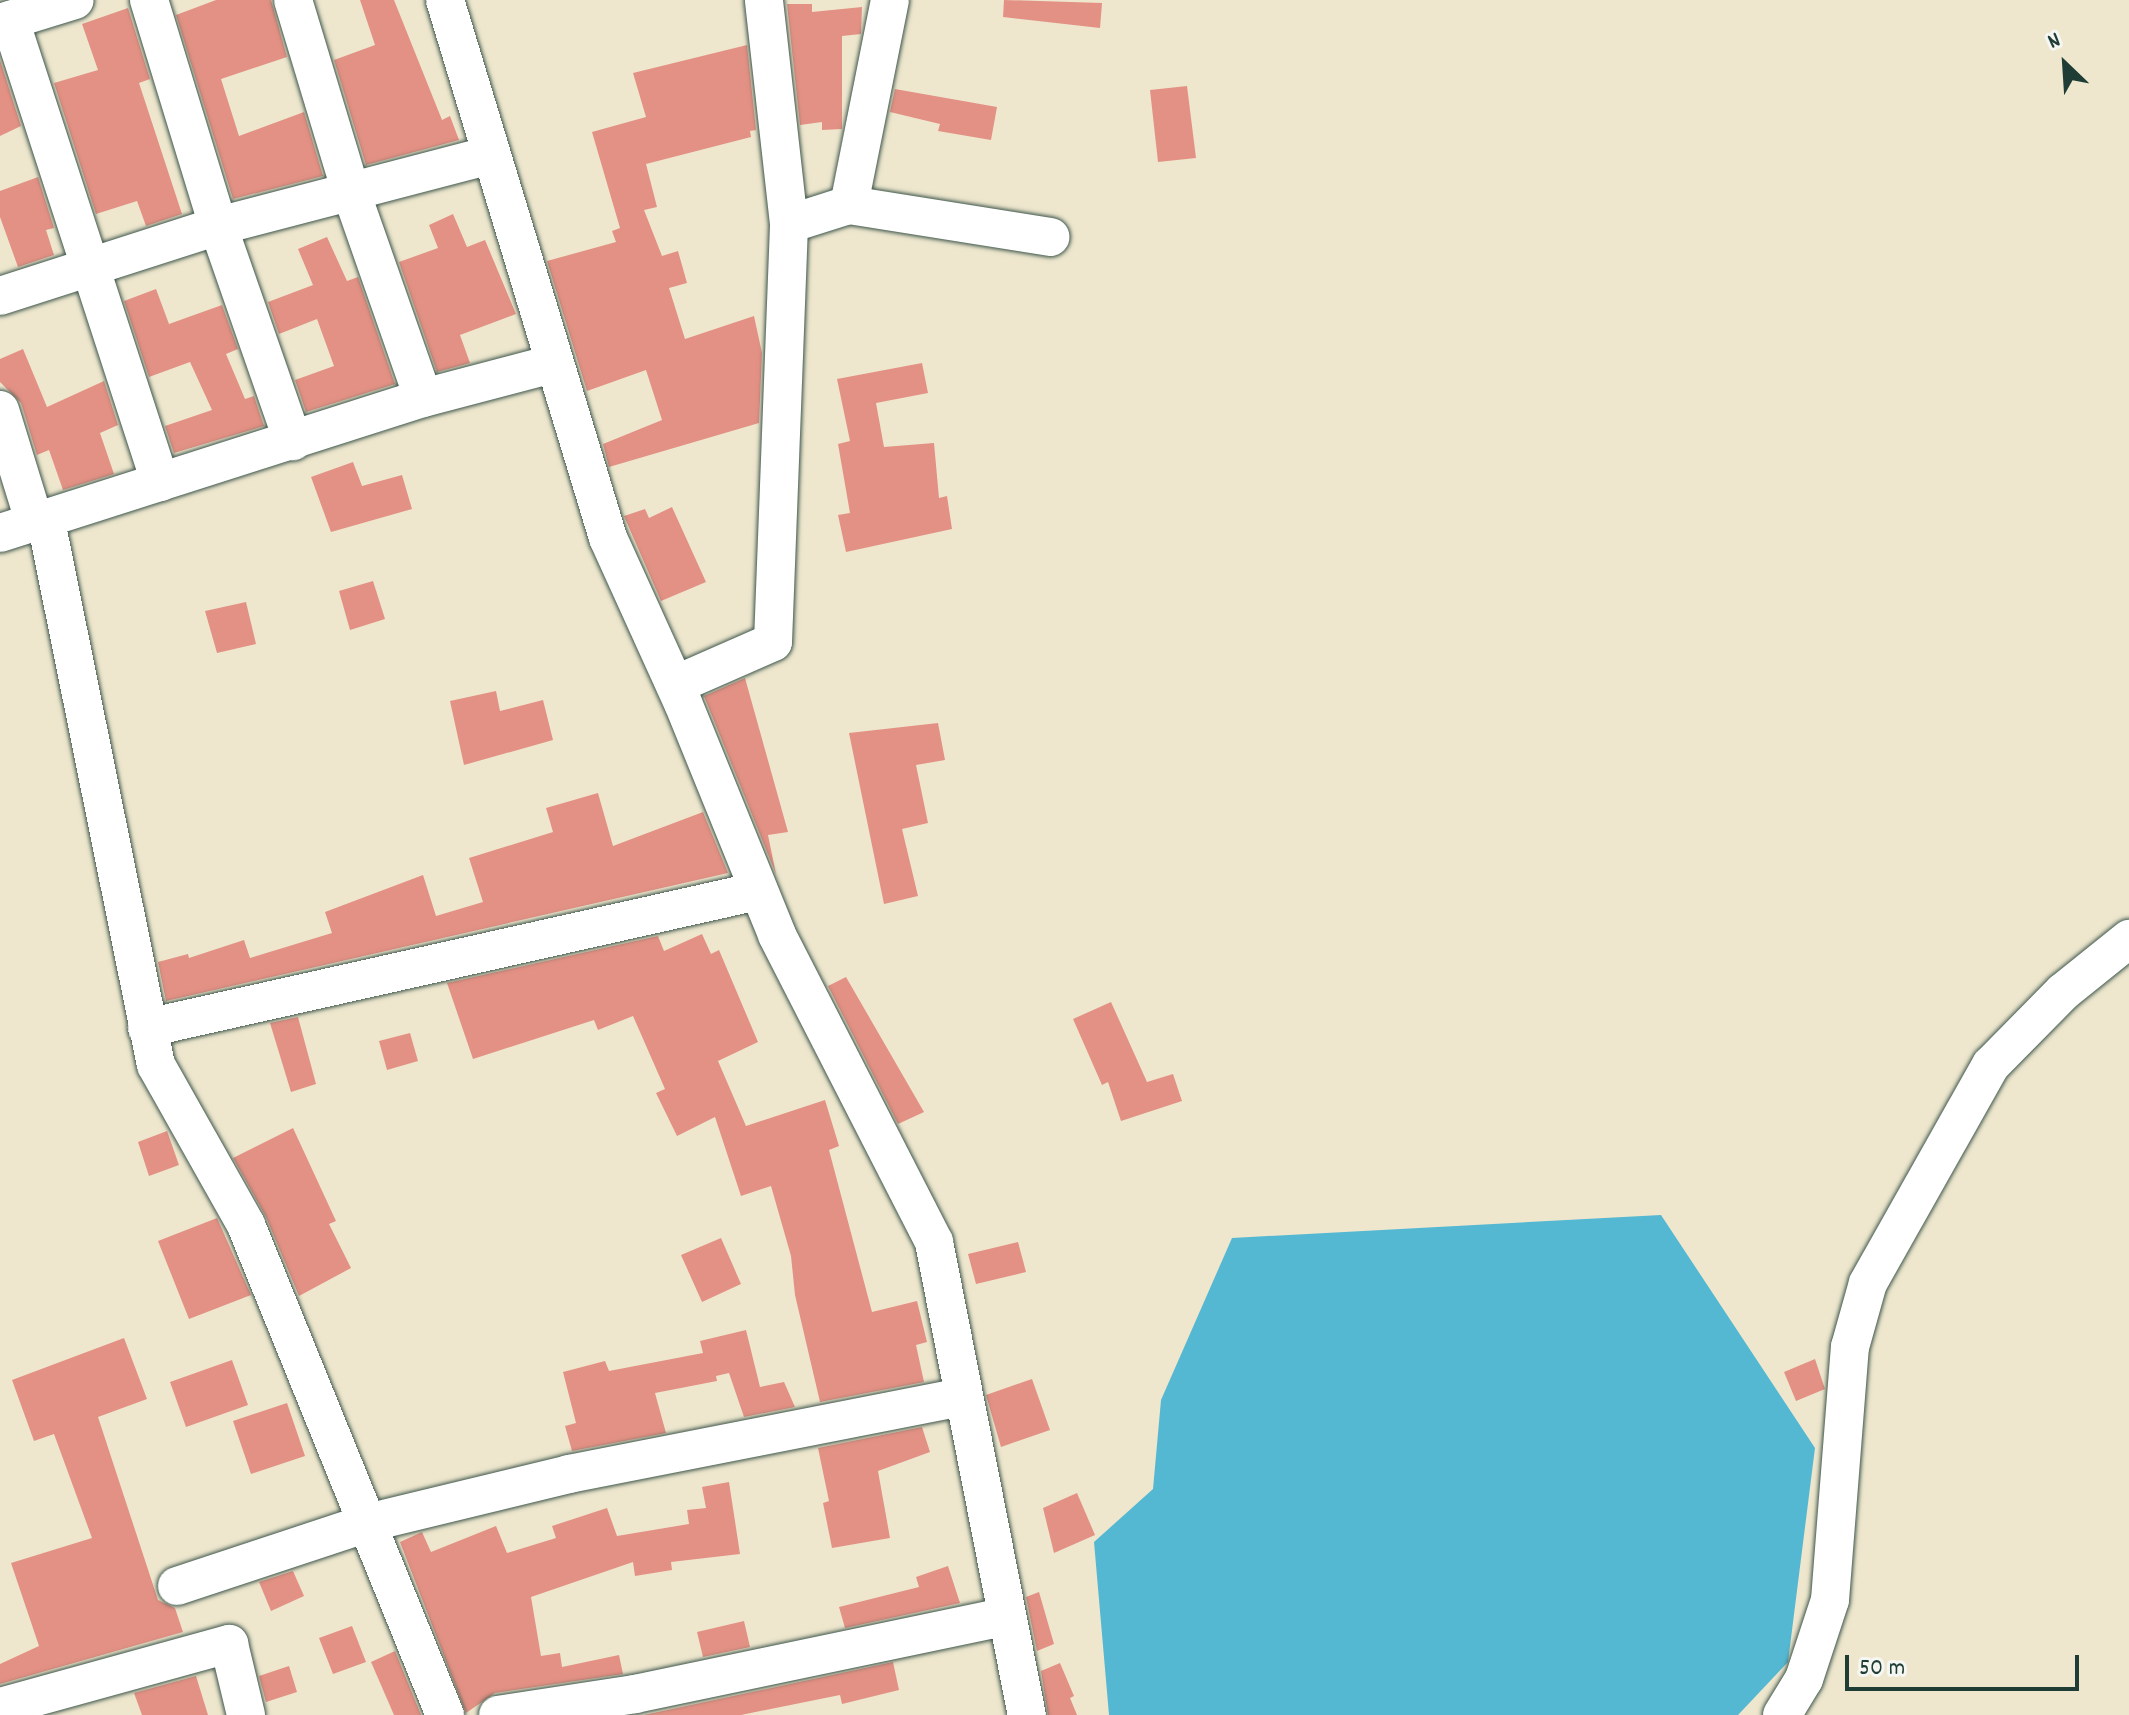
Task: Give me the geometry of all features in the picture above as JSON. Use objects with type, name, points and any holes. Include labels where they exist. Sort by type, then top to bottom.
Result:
[{"type":"street","points":[[75,0],[5,22],[160,482]]},
{"type":"street","points":[[149,0],[218,226],[293,441]]},
{"type":"street","points":[[293,0],[350,189],[423,398]]},
{"type":"street","points":[[445,0],[608,538],[675,685],[758,891],[934,1242],[962,1397],[1027,1715]]},
{"type":"street","points":[[675,685],[773,642],[789,224],[764,0]]},
{"type":"street","points":[[849,205],[890,0]]},
{"type":"street","points":[[0,296],[89,264],[218,226],[350,189],[490,155]]},
{"type":"street","points":[[789,224],[849,205],[1050,237]]},
{"type":"street","points":[[27,526],[423,398],[553,364]]},
{"type":"street","points":[[0,410],[156,1065],[246,1225],[445,1715]]},
{"type":"street","points":[[147,1028],[758,891]]},
{"type":"street","points":[[1782,1715],[1804,1679],[1830,1600],[1850,1347],[1868,1283],[1991,1065],[2063,992],[2129,939]]},
{"type":"street","points":[[177,1586],[367,1523],[569,1474],[962,1397]]},
{"type":"street","points":[[498,1715],[635,1694],[1007,1616]]},
{"type":"street","points":[[0,1707],[229,1644],[246,1715]]},
{"type":"water","points":[[1661,1215],[1815,1448],[1788,1662],[1738,1715],[1109,1715],[1094,1542],[1153,1489],[1161,1400],[1232,1238]]},
{"type":"building","points":[[216,0],[271,0],[287,57],[221,79],[239,136],[304,112],[323,176],[233,199],[176,15]]},
{"type":"building","points":[[360,0],[394,0],[442,120],[450,116],[459,140],[366,165],[334,60],[375,45]]},
{"type":"building","points":[[1004,0],[1102,3],[1100,28],[1003,17]]},
{"type":"building","points":[[787,4],[812,4],[812,12],[862,7],[861,34],[842,36],[842,129],[822,130],[822,122],[800,125]]},
{"type":"building","points":[[128,8],[150,79],[139,83],[182,214],[146,226],[137,201],[96,214],[54,83],[98,70],[82,24]]},
{"type":"building","points":[[747,45],[756,130],[750,131],[751,137],[646,164],[657,207],[644,210],[662,256],[678,251],[687,283],[669,288],[685,339],[754,316],[762,353],[759,423],[609,467],[603,444],[662,420],[646,370],[587,391],[547,261],[616,242],[612,231],[620,228],[592,132],[646,117],[633,73]]},
{"type":"building","points":[[0,60],[21,126],[0,136]]},
{"type":"building","points":[[1187,86],[1196,158],[1158,162],[1150,90]]},
{"type":"building","points":[[895,89],[997,107],[991,140],[938,131],[940,124],[890,112]]},
{"type":"building","points":[[38,177],[54,228],[46,230],[54,255],[18,267],[0,217],[0,191]]},
{"type":"building","points":[[453,214],[467,247],[485,240],[516,314],[460,335],[470,363],[437,372],[399,262],[438,248],[429,225]]},
{"type":"building","points":[[327,237],[347,281],[358,277],[395,384],[306,412],[295,380],[334,366],[317,319],[279,334],[268,302],[313,285],[298,249]]},
{"type":"building","points":[[156,289],[169,324],[222,305],[238,349],[226,354],[245,399],[254,396],[264,426],[174,453],[165,426],[212,410],[190,362],[149,377],[124,301]]},
{"type":"building","points":[[23,349],[47,407],[104,381],[118,425],[100,433],[114,474],[63,490],[49,450],[37,455],[21,403],[0,382],[0,359]]},
{"type":"building","points":[[922,363],[928,393],[876,403],[884,447],[934,443],[939,498],[947,496],[952,529],[846,552],[838,515],[850,513],[838,444],[850,441],[837,379]]},
{"type":"building","points":[[353,462],[362,486],[402,475],[412,509],[331,532],[311,477]]},
{"type":"building","points":[[672,507],[706,582],[661,601],[624,516],[645,509],[649,518]]},
{"type":"building","points":[[373,581],[385,619],[350,630],[339,591]]},
{"type":"building","points":[[246,602],[256,644],[217,653],[205,611]]},
{"type":"building","points":[[745,678],[788,832],[768,835],[776,874],[704,696]]},
{"type":"building","points":[[496,691],[500,711],[543,700],[553,740],[464,765],[450,701]]},
{"type":"building","points":[[938,723],[945,760],[916,765],[928,823],[902,829],[918,896],[884,904],[849,733]]},
{"type":"building","points":[[598,793],[613,846],[703,812],[728,873],[166,1001],[158,962],[188,954],[189,958],[244,940],[250,958],[332,933],[325,912],[423,875],[436,916],[483,902],[469,858],[553,832],[546,808]]},
{"type":"building","points":[[702,934],[711,954],[719,950],[758,1042],[718,1061],[746,1126],[825,1100],[839,1146],[829,1150],[872,1312],[917,1301],[927,1342],[916,1345],[924,1382],[820,1402],[795,1295],[791,1256],[771,1186],[741,1196],[715,1117],[677,1136],[656,1093],[665,1089],[633,1016],[598,1030],[594,1020],[473,1059],[447,983],[658,936],[664,951]]},
{"type":"building","points":[[846,977],[924,1112],[898,1124],[828,986]]},
{"type":"building","points":[[1111,1002],[1147,1082],[1173,1074],[1182,1101],[1121,1121],[1108,1082],[1102,1085],[1073,1019]]},
{"type":"building","points":[[298,1017],[316,1084],[291,1092],[270,1023]]},
{"type":"building","points":[[410,1033],[418,1061],[387,1070],[379,1041]]},
{"type":"building","points":[[293,1128],[336,1221],[329,1224],[351,1268],[299,1296],[266,1217],[233,1158]]},
{"type":"building","points":[[167,1131],[179,1165],[149,1176],[138,1142]]},
{"type":"building","points":[[217,1218],[251,1295],[189,1319],[158,1241]]},
{"type":"building","points":[[721,1238],[741,1284],[702,1302],[681,1255]]},
{"type":"building","points":[[1018,1242],[1026,1272],[976,1284],[968,1254]]},
{"type":"building","points":[[746,1330],[760,1387],[784,1382],[795,1407],[744,1417],[729,1373],[716,1376],[717,1381],[655,1393],[666,1433],[572,1451],[565,1426],[576,1423],[563,1372],[605,1361],[609,1371],[703,1353],[700,1341]]},
{"type":"building","points":[[124,1338],[147,1399],[98,1417],[158,1600],[175,1608],[183,1632],[0,1684],[0,1664],[39,1646],[11,1563],[92,1538],[54,1434],[34,1441],[12,1380]]},
{"type":"building","points":[[1815,1359],[1825,1389],[1796,1401],[1784,1372]]},
{"type":"building","points":[[232,1360],[248,1405],[186,1427],[170,1382]]},
{"type":"building","points":[[1032,1379],[1050,1430],[1001,1447],[986,1395]]},
{"type":"building","points":[[287,1403],[305,1456],[251,1474],[233,1421]]},
{"type":"building","points":[[922,1427],[930,1452],[878,1471],[890,1538],[832,1548],[823,1503],[829,1501],[818,1448]]},
{"type":"building","points":[[729,1482],[740,1554],[671,1562],[672,1570],[635,1576],[633,1562],[531,1597],[541,1656],[560,1653],[562,1667],[619,1655],[623,1674],[495,1693],[466,1713],[400,1542],[422,1532],[431,1552],[496,1526],[507,1553],[556,1538],[552,1526],[607,1508],[617,1536],[689,1524],[687,1510],[706,1508],[702,1487]]},
{"type":"building","points":[[1077,1493],[1095,1535],[1054,1553],[1043,1508]]},
{"type":"building","points":[[948,1566],[960,1603],[845,1628],[839,1607],[919,1587],[916,1577]]},
{"type":"building","points":[[293,1571],[304,1596],[271,1611],[259,1582]]},
{"type":"building","points":[[1039,1592],[1054,1644],[1037,1651],[1026,1597]]},
{"type":"building","points":[[744,1621],[750,1647],[703,1657],[697,1632]]},
{"type":"building","points":[[352,1626],[366,1662],[333,1674],[319,1638]]},
{"type":"building","points":[[395,1651],[421,1715],[394,1715],[371,1662]]},
{"type":"building","points":[[893,1662],[899,1690],[842,1704],[840,1695],[741,1715],[644,1715]]},
{"type":"building","points":[[1060,1663],[1074,1696],[1070,1698],[1077,1715],[1048,1715],[1041,1671]]},
{"type":"building","points":[[289,1666],[297,1692],[266,1702],[259,1676]]},
{"type":"building","points":[[196,1676],[208,1715],[142,1715],[134,1693]]}]
